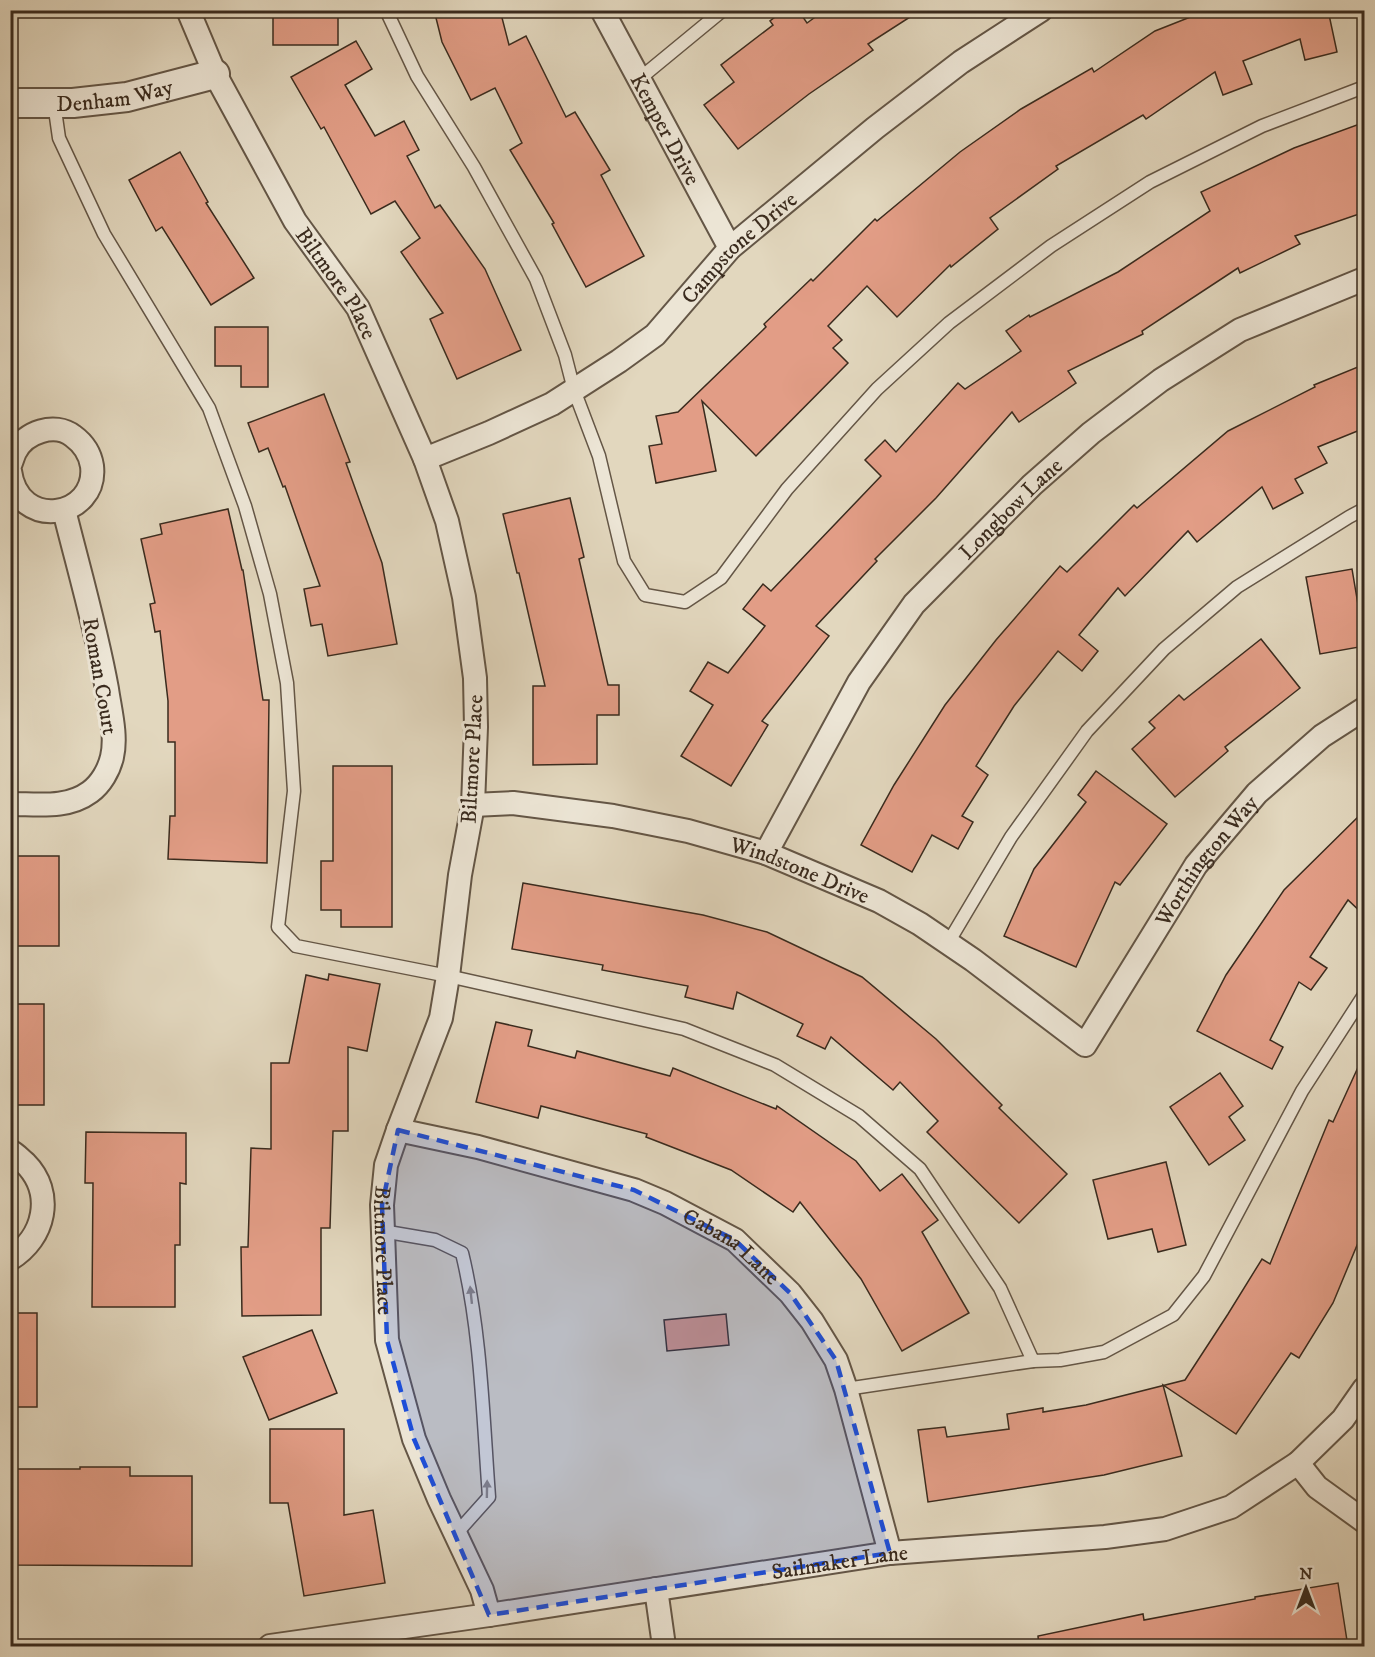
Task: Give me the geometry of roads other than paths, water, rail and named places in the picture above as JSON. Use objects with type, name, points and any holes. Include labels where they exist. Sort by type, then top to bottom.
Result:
[{"type":"street","name":"Biltmore Place","points":[[188,10],[215,74],[295,221],[358,308],[425,459],[447,521],[470,632],[475,678],[476,728],[473,806],[460,875],[441,1018],[386,1165],[382,1231],[387,1340],[414,1439],[455,1535],[482,1590],[489,1615]]},
{"type":"street","name":"Kemper Drive","points":[[602,10],[730,248]]},
{"type":"street","name":"Campstone Drive","points":[[425,459],[489,434],[552,404],[655,334],[730,248],[875,128],[944,75],[1041,10]]},
{"type":"street","name":"Denham Way","points":[[10,103],[54,103],[127,97],[215,74]]},
{"type":"street","name":"Longbow Lane","points":[[766,853],[859,682],[914,604],[1032,484],[1091,433],[1161,380],[1240,330],[1365,279]]},
{"type":"street","points":[[10,465],[15,452],[25,439],[39,431],[55,429],[71,434],[83,444],[91,458],[93,474],[88,490],[78,502],[64,510],[48,512],[32,507],[20,497],[12,483],[10,471]]},
{"type":"street","name":"Roman Court","points":[[10,804],[56,805],[75,801],[93,791],[105,776],[112,757],[110,709],[98,641],[64,510]]},
{"type":"street","name":"Worthington Way","points":[[1085,1045],[1196,865],[1257,793],[1322,736],[1365,710]]},
{"type":"street","name":"Windstone Drive","points":[[473,806],[513,803],[613,816],[688,831],[766,853],[879,901],[973,960],[1085,1045]]},
{"type":"street","name":"Cabana Lane","points":[[398,1130],[478,1147],[634,1190],[665,1203],[735,1240],[790,1293],[813,1322],[836,1360],[846,1389],[890,1553]]},
{"type":"street","points":[[10,1151],[34,1172],[43,1199],[40,1227],[25,1250],[10,1259]]},
{"type":"street","name":"Sailmaker Lane","points":[[270,1647],[323,1642],[890,1553],[1105,1537],[1165,1529],[1230,1507],[1298,1463],[1343,1419],[1365,1389]]},
{"type":"street","points":[[1298,1463],[1317,1487],[1365,1521]]},
{"type":"street","points":[[656,1589],[664,1647]]},
{"type":"lane","points":[[386,10],[417,76],[474,167],[536,279],[565,355],[574,390],[599,456],[624,561],[645,595],[685,602],[721,578],[787,489],[877,389],[949,323],[1051,246],[1150,182],[1262,126],[1365,87]]},
{"type":"lane","points":[[638,80],[723,10]]},
{"type":"lane","points":[[54,103],[59,138],[104,234],[209,408],[245,506],[270,594],[287,683],[294,791],[278,927],[296,946],[448,976],[684,1029],[775,1065],[859,1116],[920,1169],[1000,1288],[1033,1361]]},
{"type":"lane","points":[[948,943],[1011,837],[1087,731],[1164,649],[1237,587],[1365,509]]},
{"type":"lane","points":[[846,1389],[1104,1352],[1173,1315],[1204,1276],[1302,1091],[1365,995]]},
{"type":"lane","points":[[382,1231],[435,1240],[462,1253],[470,1284],[489,1497],[455,1535]]}]
